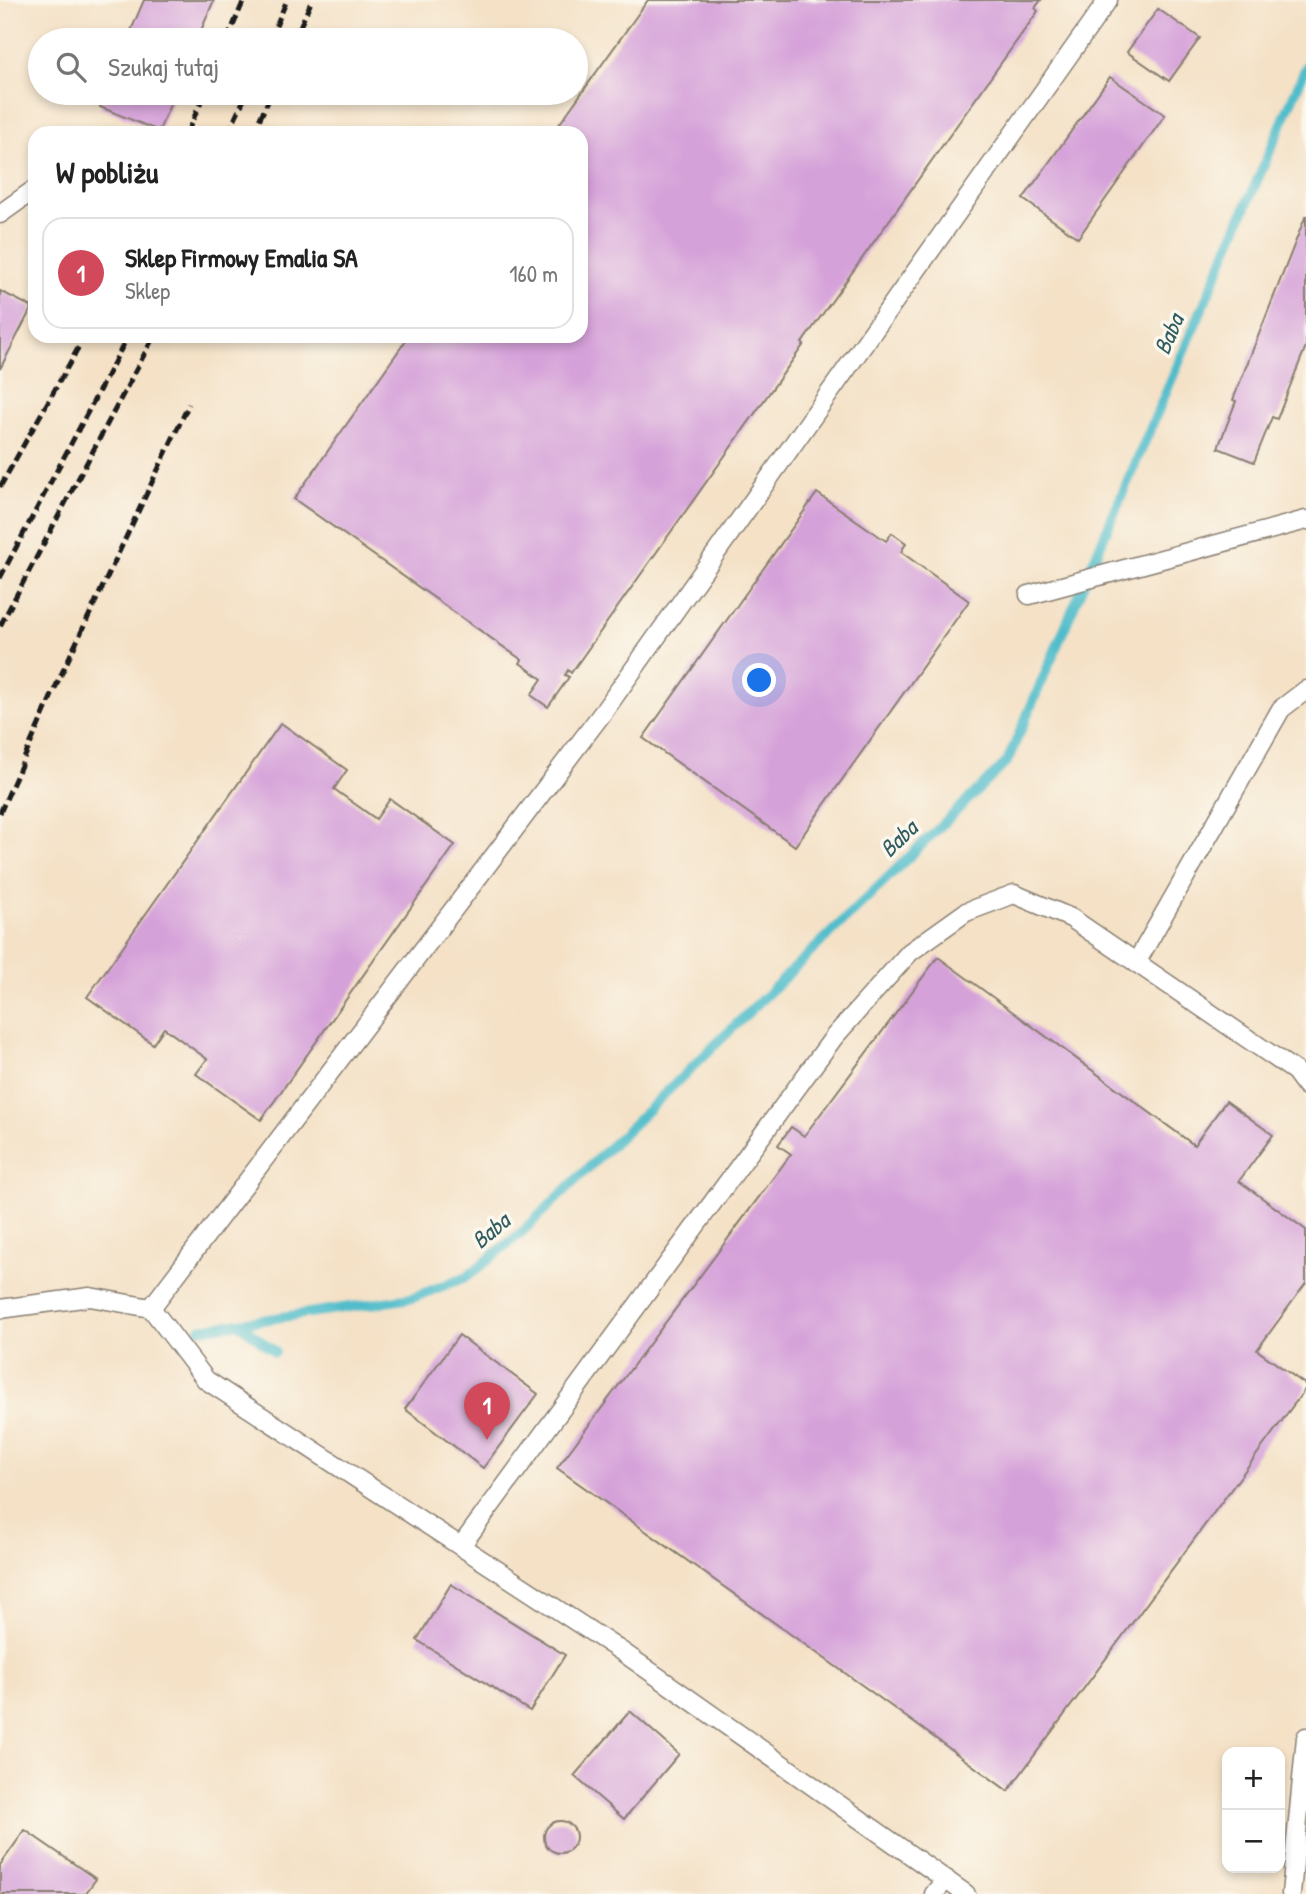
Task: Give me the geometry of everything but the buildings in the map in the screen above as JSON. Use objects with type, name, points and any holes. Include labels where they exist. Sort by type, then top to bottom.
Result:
[{"type":"lane","points":[[151,1308],[604,711],[1108,0]]},
{"type":"lane","points":[[0,214],[28,194]]},
{"type":"lane","points":[[1029,595],[1306,520]]},
{"type":"lane","points":[[1136,963],[1281,709],[1306,690]]},
{"type":"lane","points":[[461,1546],[834,1037],[910,952],[966,912],[1014,894],[1071,918],[1295,1071],[1306,1086]]},
{"type":"lane","points":[[0,1309],[90,1297],[151,1308],[206,1380],[624,1653],[966,1894]]},
{"type":"lane","points":[[1291,1894],[1306,1737]]},
{"type":"lane","points":[[934,1894],[946,1879]]},
{"type":"waterway","name":"Baba","points":[[200,1329],[412,1298],[468,1276],[521,1233],[1007,762],[1306,67]]},
{"type":"waterway","points":[[239,1323],[275,1352]]},
{"type":"railway","points":[[232,28],[244,0]]},
{"type":"railway","points":[[275,28],[287,0]]},
{"type":"railway","points":[[299,28],[312,0]]},
{"type":"railway","points":[[190,126],[200,105]]},
{"type":"railway","points":[[231,126],[241,105]]},
{"type":"railway","points":[[256,126],[266,105]]},
{"type":"railway","points":[[0,487],[81,343]]},
{"type":"railway","points":[[0,578],[124,343]]},
{"type":"railway","points":[[0,626],[150,343]]},
{"type":"railway","points":[[0,813],[60,677],[189,404]]},
{"type":"place","name":"Sklep Firmowy Emalia SA","points":[[487,1440]]}]
